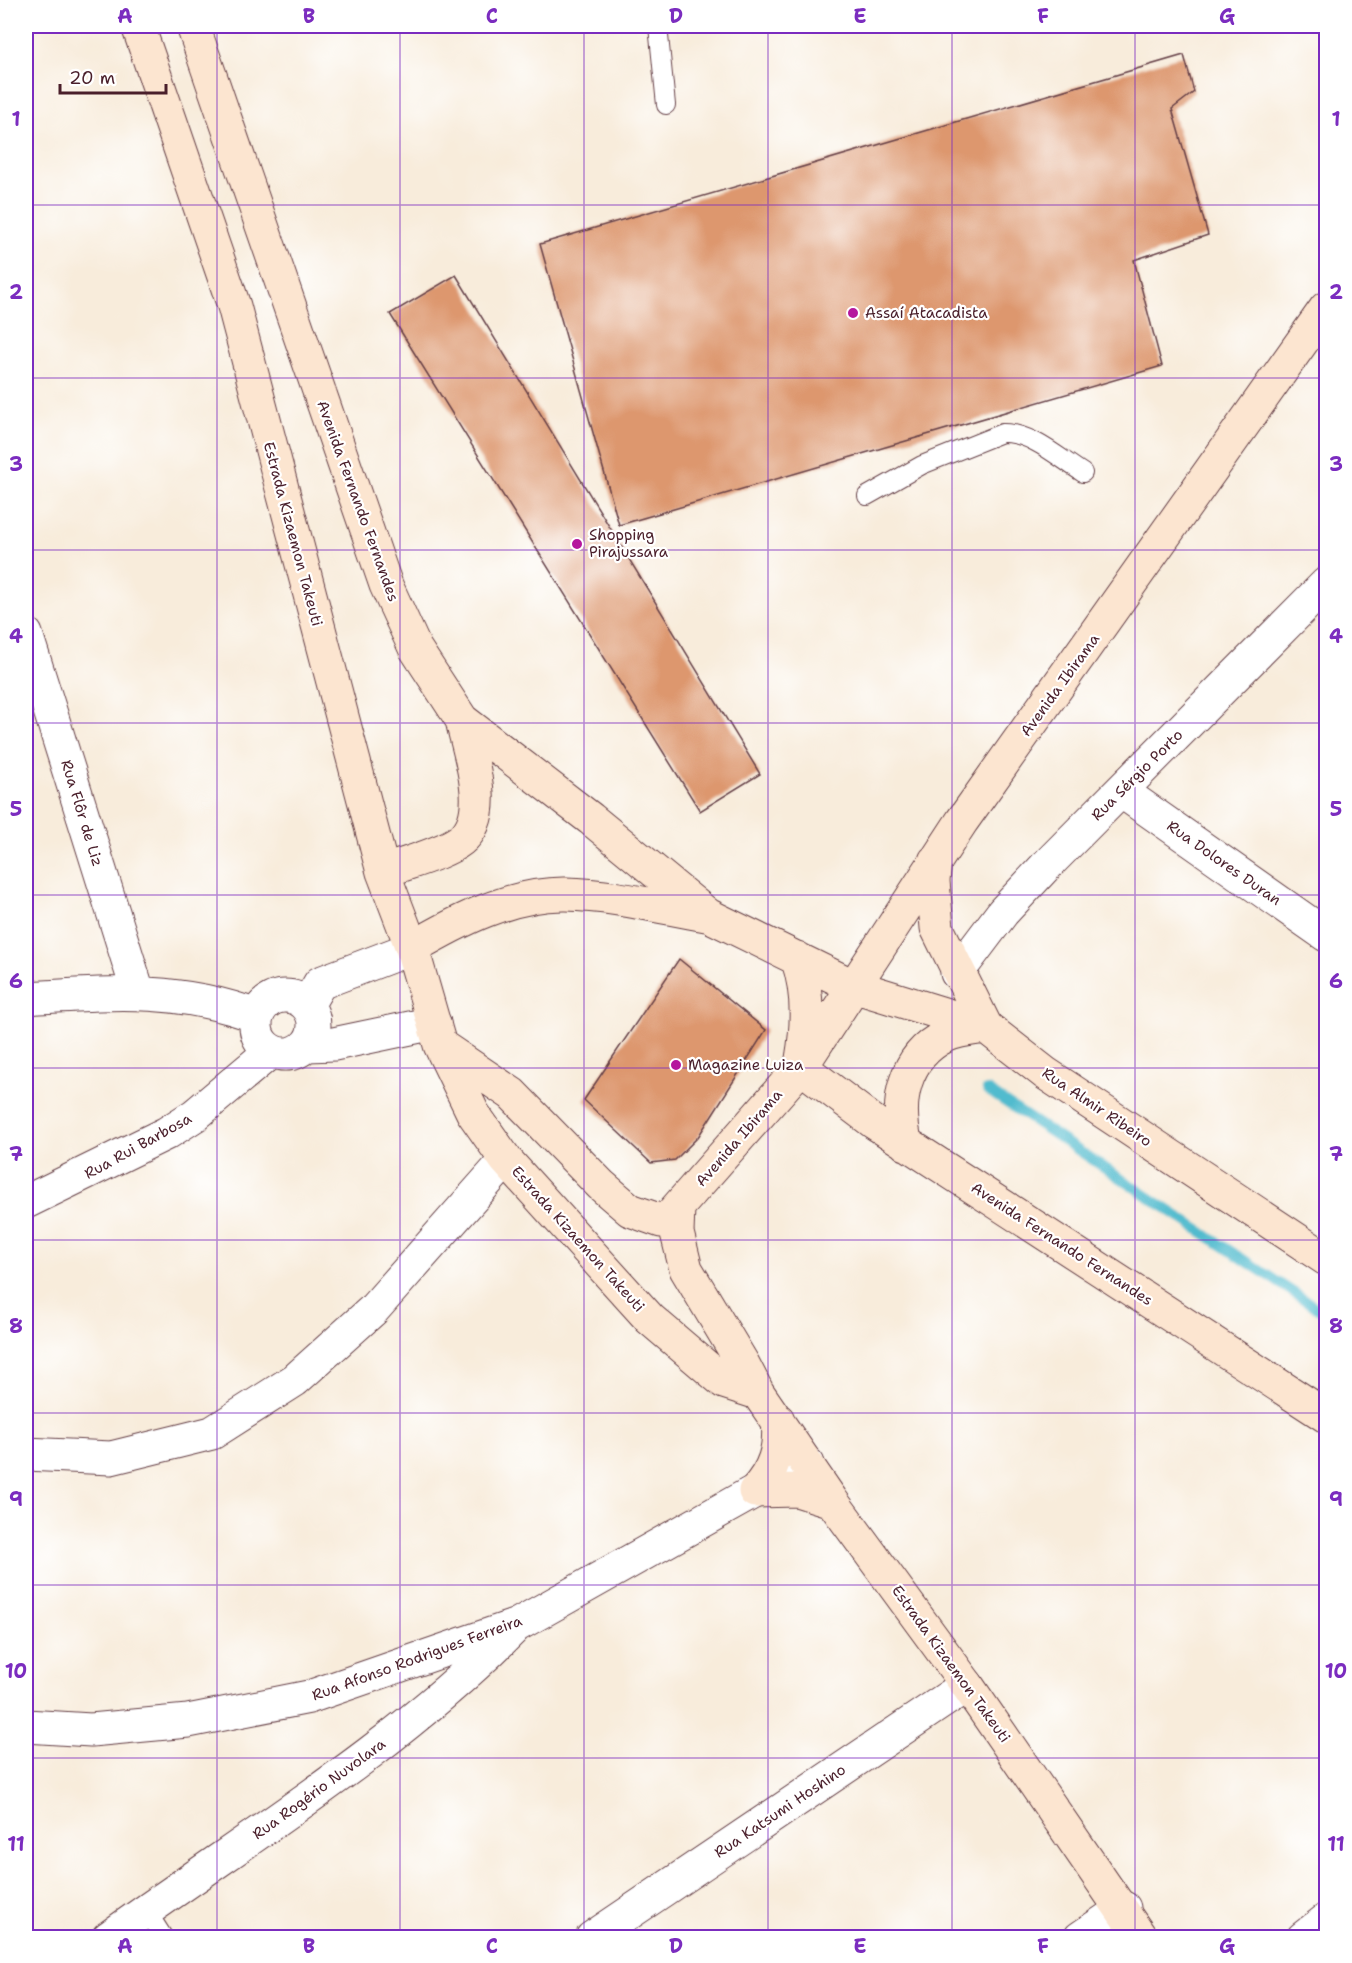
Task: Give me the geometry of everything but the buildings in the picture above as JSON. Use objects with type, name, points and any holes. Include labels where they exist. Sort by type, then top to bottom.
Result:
[{"type":"main road","name":"Estrada Kizaemon Takeuti","points":[[138,26],[234,306],[383,872],[412,948],[437,1034],[473,1113],[506,1160],[650,1319],[724,1382],[758,1393]]},
{"type":"main road","name":"Avenida Fernando Fernandes","points":[[193,26],[386,585],[415,648],[462,720],[591,819],[708,915],[853,986]]},
{"type":"main road","name":"Avenida Ibirama","points":[[678,1208],[801,1067],[935,861],[1326,308]]},
{"type":"main road","points":[[383,872],[462,839],[477,817],[478,794],[462,720]]},
{"type":"main road","points":[[906,1143],[900,1122],[900,1104],[904,1082],[914,1066],[944,1036],[986,1027],[957,973],[937,928],[933,881],[935,861]]},
{"type":"main road","points":[[412,948],[461,919],[520,900],[565,894],[708,915]]},
{"type":"main road","points":[[797,958],[805,980],[806,1009],[801,1067]]},
{"type":"main road","name":"Rua Almir Ribeiro","points":[[853,986],[986,1027],[1045,1073],[1326,1259]]},
{"type":"main road","points":[[437,1034],[512,1094],[601,1185],[630,1210],[661,1221],[678,1208]]},
{"type":"main road","name":"Avenida Fernando Fernandes","points":[[801,1067],[906,1143],[1326,1416]]},
{"type":"main road","name":"Estrada Kizaemon Takeuti","points":[[678,1208],[677,1233],[686,1269],[758,1393],[832,1501],[967,1684],[1124,1908],[1141,1938]]},
{"type":"main road","points":[[755,1491],[770,1475],[777,1454],[780,1436],[778,1420]]},
{"type":"main road","points":[[755,1491],[797,1490],[832,1501]]},
{"type":"street","name":"Rua Sérgio Porto","points":[[957,973],[1003,912],[1121,791],[1323,593]]},
{"type":"street","name":"Rua Flôr de Liz","points":[[26,634],[138,992]]},
{"type":"street","name":"Rua Dolores Duran","points":[[1121,791],[1326,935]]},
{"type":"street","points":[[307,1005],[320,983],[412,948]]},
{"type":"street","points":[[26,998],[138,992],[219,1002],[256,1016]]},
{"type":"street","points":[[308,1045],[315,1025],[307,1005],[289,995],[269,999],[256,1016],[256,1036],[270,1052],[290,1056],[308,1045],[437,1034]]},
{"type":"street","name":"Rua Rui Barbosa","points":[[26,1202],[167,1133],[195,1115],[270,1052]]},
{"type":"street","points":[[26,1454],[111,1458],[212,1433],[295,1380],[373,1310],[506,1160]]},
{"type":"street","name":"Rua Afonso Rodrigues Ferreira","points":[[26,1726],[91,1730],[188,1721],[298,1700],[517,1625],[755,1491],[808,1464]]},
{"type":"street","name":"Rua Rogério Nuvolara","points":[[108,1938],[312,1796],[397,1733],[467,1675],[517,1625]]},
{"type":"street","name":"Rua Katsumi Hoshino","points":[[592,1938],[967,1684]]},
{"type":"street","points":[[1080,1938],[1124,1908]]},
{"type":"street","points":[[1303,1938],[1326,1920]]},
{"type":"lane","points":[[658,26],[666,105]]},
{"type":"lane","points":[[867,496],[922,465],[1002,433],[1014,433],[1025,437],[1083,473]]},
{"type":"lane","points":[[146,1910],[164,1938]]},
{"type":"waterway","points":[[987,1090],[1326,1314]]},
{"type":"place","name":"Assaí Atacadista","points":[[853,313]]},
{"type":"place","name":"Shopping Pirajussara","points":[[577,544]]},
{"type":"place","name":"Magazine Luiza","points":[[676,1065]]}]
